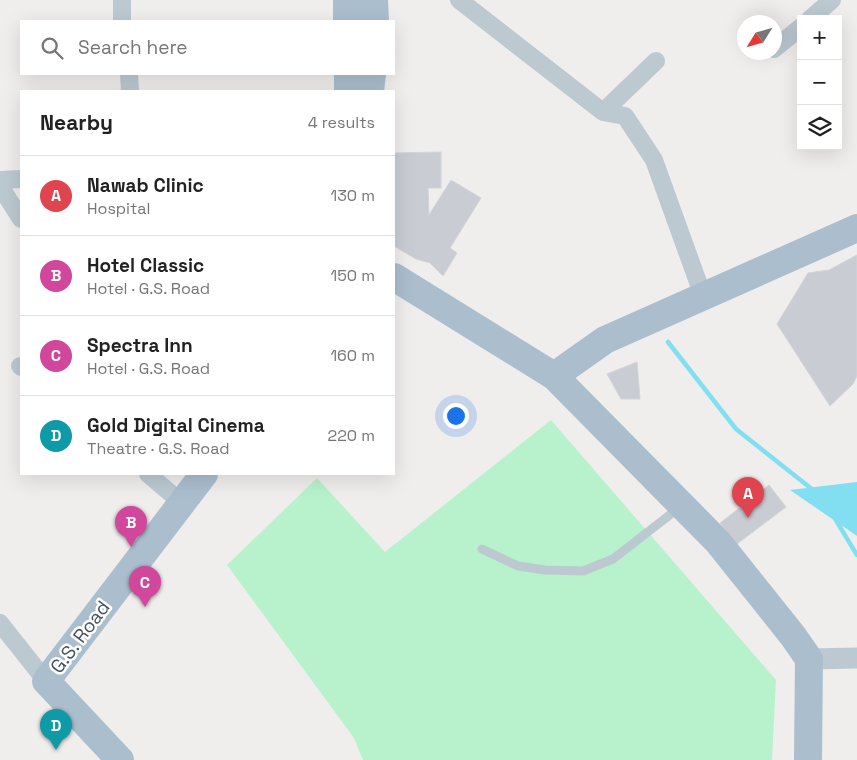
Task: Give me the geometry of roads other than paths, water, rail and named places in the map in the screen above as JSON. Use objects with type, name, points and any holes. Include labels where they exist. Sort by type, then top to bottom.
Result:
[{"type":"main road","points":[[347,0],[347,20]]},
{"type":"main road","points":[[374,0],[375,20]]},
{"type":"main road","points":[[348,75],[348,90]]},
{"type":"main road","points":[[370,90],[372,75]]},
{"type":"main road","points":[[554,376],[605,340],[857,228]]},
{"type":"main road","points":[[395,278],[554,376],[718,542],[809,659],[808,760]]},
{"type":"main road","name":"G.S. Road","points":[[46,681],[203,475]]},
{"type":"main road","points":[[46,681],[120,760]]},
{"type":"street","points":[[459,0],[603,112],[624,116],[654,160],[703,296]]},
{"type":"street","points":[[815,15],[832,0]]},
{"type":"street","points":[[782,43],[797,30]]},
{"type":"street","points":[[603,112],[656,62]]},
{"type":"street","points":[[129,75],[130,90]]},
{"type":"street","points":[[0,180],[20,179]]},
{"type":"street","points":[[0,186],[20,217]]},
{"type":"street","points":[[149,475],[182,502]]},
{"type":"street","points":[[0,624],[46,681]]},
{"type":"street","points":[[809,659],[857,658]]},
{"type":"lane","points":[[482,549],[518,566],[545,570],[583,571],[613,559],[682,505]]},
{"type":"water","points":[[857,482],[857,536],[790,490]]},
{"type":"waterway","points":[[668,342],[736,429],[813,490]]},
{"type":"waterway","points":[[834,517],[857,555]]},
{"type":"place","name":"Nawab Clinic","points":[[748,518]]},
{"type":"place","name":"Hotel Classic","points":[[131,547]]},
{"type":"place","name":"Spectra Inn","points":[[145,607]]},
{"type":"place","name":"Gold Digital Cinema","points":[[56,750]]}]
